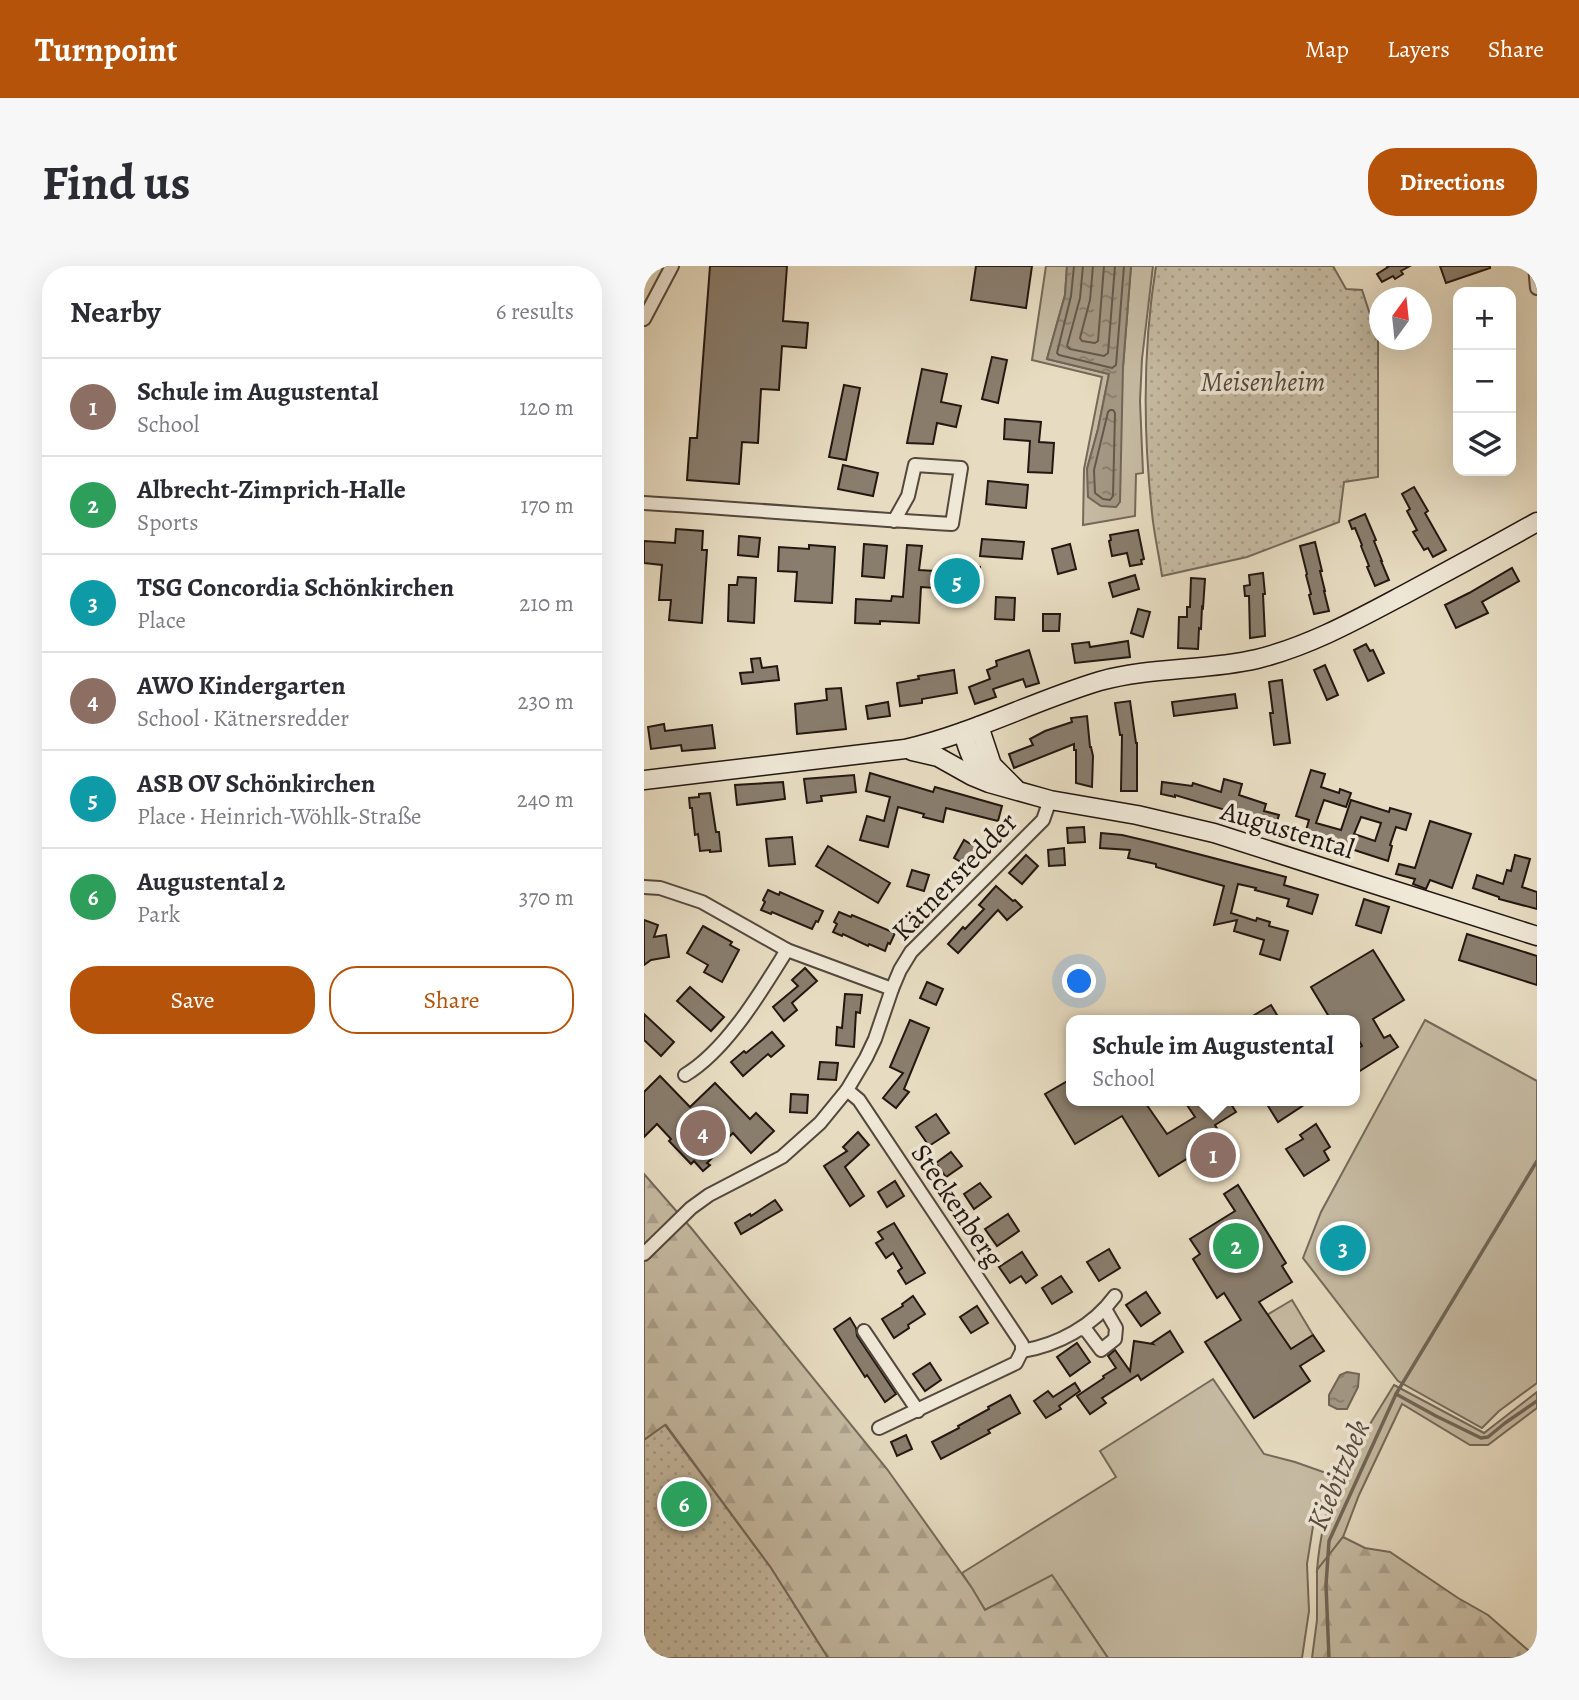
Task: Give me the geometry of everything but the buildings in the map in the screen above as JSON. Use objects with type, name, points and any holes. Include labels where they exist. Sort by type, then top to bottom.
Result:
[{"type":"main road","points":[[644,780],[905,749],[935,742],[1101,681],[1257,659],[1343,628],[1537,522]]},
{"type":"main road","points":[[971,729],[970,756],[989,783]]},
{"type":"main road","name":"Augustental","points":[[971,729],[992,765],[1018,791]]},
{"type":"main road","name":"Augustental","points":[[905,749],[938,757],[989,783],[1050,800],[1214,832],[1537,936]]},
{"type":"street","points":[[644,319],[672,266]]},
{"type":"street","points":[[1535,266],[1537,288]]},
{"type":"street","points":[[644,503],[894,521],[952,524],[961,468],[915,465],[908,496],[894,521]]},
{"type":"street","name":"Kätnersredder","points":[[644,1254],[691,1208],[782,1157],[820,1123],[847,1090],[870,1048],[900,970],[911,951],[1043,820],[1050,800]]},
{"type":"street","points":[[644,887],[660,888],[702,902],[787,950],[892,989]]},
{"type":"street","points":[[685,1075],[697,1068],[734,1029],[787,950]]},
{"type":"street","name":"Steckenberg","points":[[847,1090],[859,1100],[1021,1344],[1022,1351]]},
{"type":"street","points":[[879,1428],[1016,1363],[1022,1351],[1038,1348],[1081,1329],[1105,1309],[1115,1296]]},
{"type":"street","points":[[1081,1329],[1086,1330],[1101,1350],[1115,1339],[1116,1328],[1105,1309]]},
{"type":"street","points":[[864,1331],[918,1410]]},
{"type":"green space","points":[[1046,266],[1067,266],[1065,295],[1047,359],[1109,374],[1087,469],[1123,367],[1131,266],[1153,266],[1142,359],[1140,401],[1143,473],[1136,474],[1135,516],[1083,525],[1084,469],[1102,377],[1032,360]]},
{"type":"green space","name":"Meisenheim","points":[[1156,266],[1333,266],[1346,289],[1362,290],[1369,311],[1369,350],[1378,350],[1378,477],[1344,482],[1339,522],[1247,557],[1162,576],[1152,513],[1147,451],[1147,358]]},
{"type":"green space","points":[[1425,1020],[1537,1081],[1537,1383],[1499,1411],[1482,1428],[1398,1381],[1303,1258],[1321,1212]]},
{"type":"green space","points":[[644,1174],[887,1469],[985,1610],[1052,1575],[1108,1658],[828,1658],[771,1568],[666,1425],[644,1440]]},
{"type":"green space","points":[[1292,1300],[1313,1335],[1291,1349],[1267,1315]]},
{"type":"green space","points":[[1213,1379],[1264,1454],[1332,1475],[1314,1520],[1307,1564],[1309,1611],[1302,1658],[1108,1658],[1052,1576],[985,1610],[962,1573],[1116,1477],[1100,1451]]},
{"type":"green space","points":[[1394,1385],[1484,1433],[1537,1392],[1537,1408],[1488,1445],[1470,1445],[1402,1404],[1359,1495],[1343,1537],[1317,1570],[1324,1526],[1337,1485]]},
{"type":"green space","points":[[665,1425],[771,1568],[828,1658],[644,1658],[644,1440]]},
{"type":"green space","points":[[1343,1537],[1365,1548],[1390,1552],[1488,1615],[1537,1658],[1312,1658],[1317,1620],[1317,1570]]},
{"type":"water","points":[[1067,266],[1131,266],[1123,367],[1120,502],[1116,507],[1101,506],[1088,497],[1087,469],[1109,374],[1047,359],[1065,295]]},
{"type":"water","points":[[1347,1372],[1359,1374],[1358,1387],[1347,1409],[1337,1409],[1329,1405],[1329,1395],[1340,1375]]},
{"type":"waterway","name":"Kiebitzbek","points":[[1329,1658],[1326,1585],[1329,1541],[1396,1394],[1537,1161]]},
{"type":"waterway","name":"Kiebitzbek","points":[[1396,1394],[1481,1438],[1488,1437],[1537,1401]]},
{"type":"place","name":"ASB OV Schönkirchen","points":[[957,581]]},
{"type":"place","name":"AWO Kindergarten","points":[[703,1133]]},
{"type":"place","name":"Schule im Augustental","points":[[1213,1155]]},
{"type":"place","name":"Albrecht-Zimprich-Halle","points":[[1236,1246]]},
{"type":"place","name":"TSG Concordia Schönkirchen","points":[[1343,1248]]},
{"type":"place","name":"Augustental 2","points":[[684,1504]]}]
